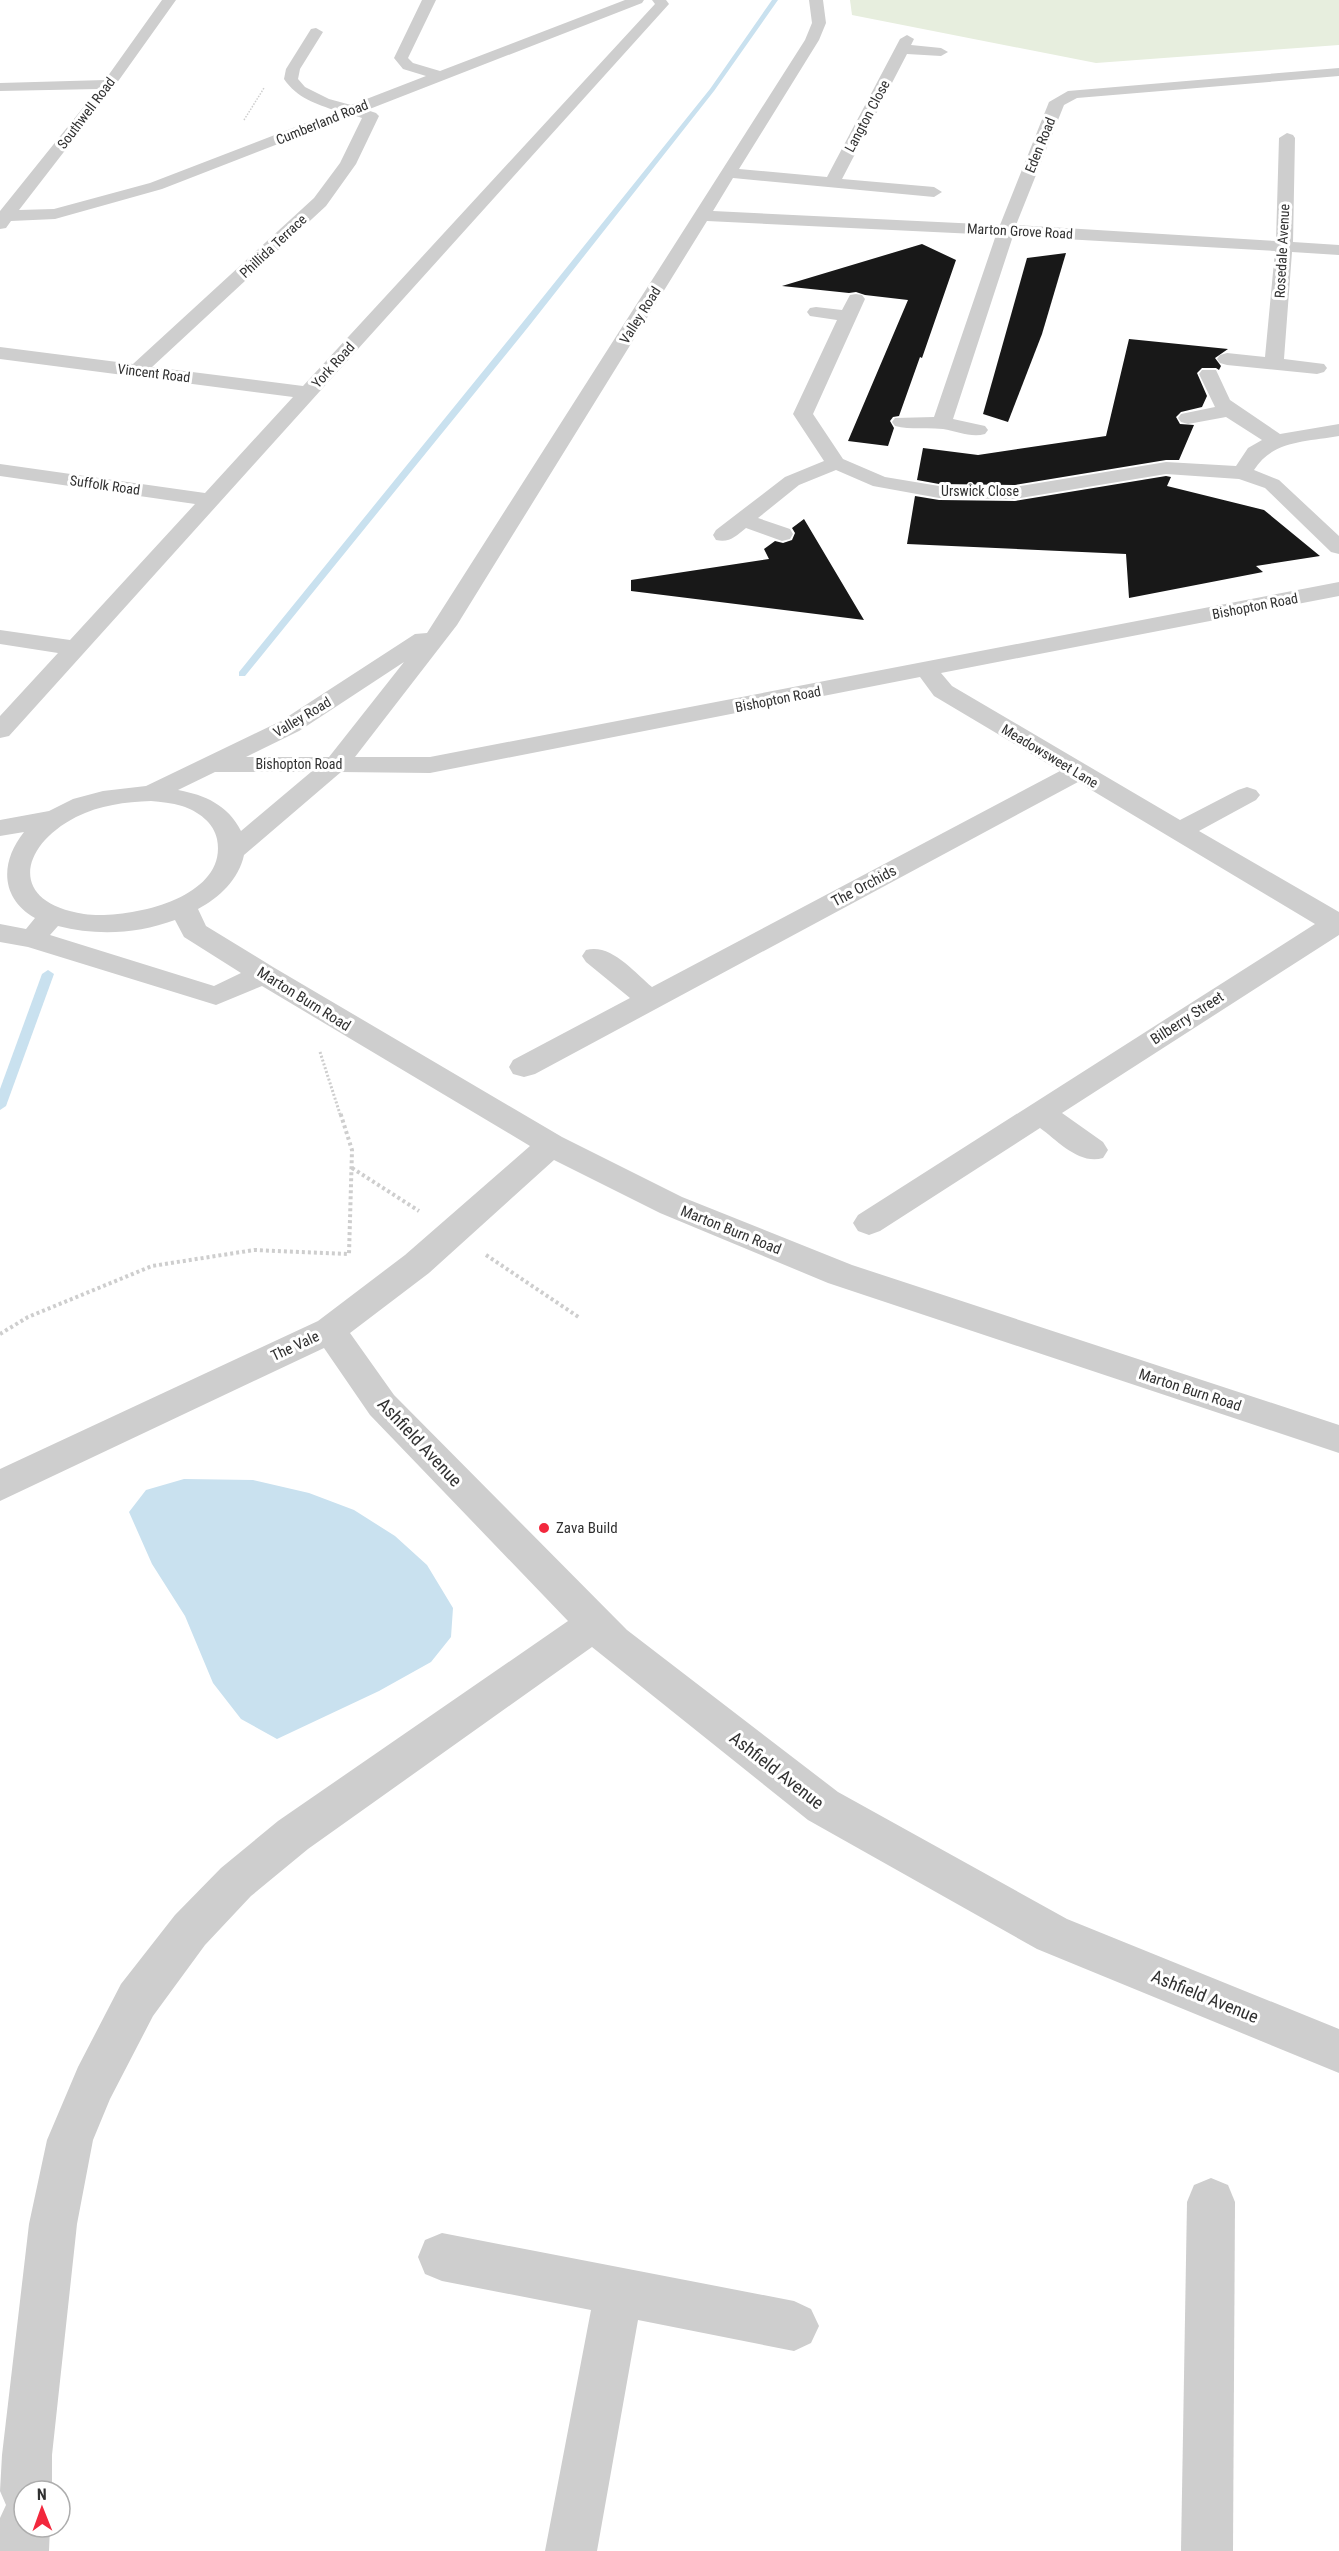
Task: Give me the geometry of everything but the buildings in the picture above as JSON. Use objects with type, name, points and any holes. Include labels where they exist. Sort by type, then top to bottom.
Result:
[{"type":"street","name":"Southwell Road","points":[[2,218],[109,84],[169,0]]},
{"type":"street","points":[[429,0],[401,58],[408,66],[440,76]]},
{"type":"street","points":[[586,0],[605,24],[636,34]]},
{"type":"street","name":"Cumberland Road","points":[[2,218],[55,214],[156,186],[580,22],[605,24],[637,0]]},
{"type":"street","name":"York Road","points":[[0,731],[73,648],[636,34],[663,4],[659,0]]},
{"type":"street","name":"Valley Road","points":[[233,851],[335,763],[445,625],[812,40],[819,23],[816,0]]},
{"type":"street","points":[[316,32],[293,69],[291,79],[300,90],[324,102],[353,110]]},
{"type":"street","name":"Langton Close","points":[[832,183],[904,44],[941,52]]},
{"type":"street","name":"Eden Road","points":[[942,423],[1006,230],[1057,102],[1073,94],[1339,72]]},
{"type":"street","points":[[0,87],[109,84]]},
{"type":"street","name":"Phillida Terrace","points":[[137,371],[320,202],[348,164],[371,116],[353,110]]},
{"type":"street","name":"Rosedale Avenue","points":[[1274,363],[1284,247],[1287,138]]},
{"type":"street","points":[[728,173],[934,192]]},
{"type":"street","name":"Marton Grove Road","points":[[701,216],[1006,230],[1339,250]]},
{"type":"street","points":[[724,535],[792,481],[836,463],[803,414],[853,307],[816,312]]},
{"type":"street","name":"Vincent Road","points":[[0,353],[308,393]]},
{"type":"street","points":[[1227,359],[1317,368]]},
{"type":"street","points":[[1209,374],[1221,402],[1229,410],[1276,441]]},
{"type":"street","points":[[1188,418],[1229,410]]},
{"type":"street","points":[[902,422],[942,423],[978,430]]},
{"type":"street","points":[[1242,472],[1255,452],[1276,441],[1339,430]]},
{"type":"street","name":"Urswick Close","points":[[836,463],[880,482],[939,492],[1015,492],[1166,468],[1242,472],[1272,484],[1339,547]]},
{"type":"street","name":"Suffolk Road","points":[[0,470],[210,500]]},
{"type":"street","points":[[743,520],[782,534]]},
{"type":"street","name":"Bishopton Road","points":[[213,764],[430,765],[927,671],[1339,589]]},
{"type":"street","name":"Valley Road","points":[[151,794],[290,726],[445,625]]},
{"type":"street","points":[[0,638],[73,648]]},
{"type":"street","name":"Meadowsweet Lane","points":[[927,671],[943,692],[1338,924]]},
{"type":"street","name":"The Orchids","points":[[524,1067],[1077,772]]},
{"type":"street","points":[[124,794],[151,794],[178,797],[202,806],[220,818],[231,834],[233,851],[226,871],[208,890],[183,906],[151,918],[116,924],[82,923],[46,913],[5,887],[19,850],[32,834],[51,819],[98,799],[124,794]]},
{"type":"street","points":[[1180,831],[1247,795]]},
{"type":"street","points":[[0,828],[51,819]]},
{"type":"street","name":"Marton Burn Road","points":[[183,906],[194,931],[263,974],[551,1145],[671,1205],[840,1274],[1339,1439]]},
{"type":"street","points":[[32,939],[46,913]]},
{"type":"street","name":"Bilberry Street","points":[[870,1223],[1338,924]]},
{"type":"street","points":[[0,933],[32,939],[216,996],[263,974]]},
{"type":"street","points":[[596,956],[650,1000]]},
{"type":"street","points":[[1040,1113],[1092,1150]]},
{"type":"street","name":"The Vale","points":[[0,1486],[330,1330],[417,1264],[551,1145]]},
{"type":"street","name":"Ashfield Avenue","points":[[330,1330],[382,1405],[613,1642],[823,1806],[1052,1934],[1339,2051]]},
{"type":"street","points":[[26,2479],[27,2455],[53,2224],[70,2140],[94,2083],[137,2000],[190,1930],[236,1882],[292,1835],[511,1684],[595,1623]]},
{"type":"street","points":[[1207,2551],[1211,2202]]},
{"type":"street","points":[[442,2257],[794,2326]]},
{"type":"street","points":[[572,2551],[620,2291]]},
{"type":"path","points":[[0,1334],[28,1317],[152,1266],[254,1250],[349,1254],[352,1150],[320,1052]]},
{"type":"green space","points":[[850,0],[1339,0],[1339,45],[1096,63],[852,15]]},
{"type":"water","points":[[184,1479],[253,1480],[309,1493],[354,1510],[395,1536],[427,1565],[453,1608],[451,1637],[431,1662],[379,1691],[277,1739],[241,1719],[213,1683],[185,1616],[152,1564],[129,1512],[146,1490]]},
{"type":"waterway","points":[[242,674],[526,324],[712,90],[775,0]]},
{"type":"waterway","points":[[0,1106],[48,974]]},
{"type":"place","name":"Zava Build","points":[[544,1528]]}]
